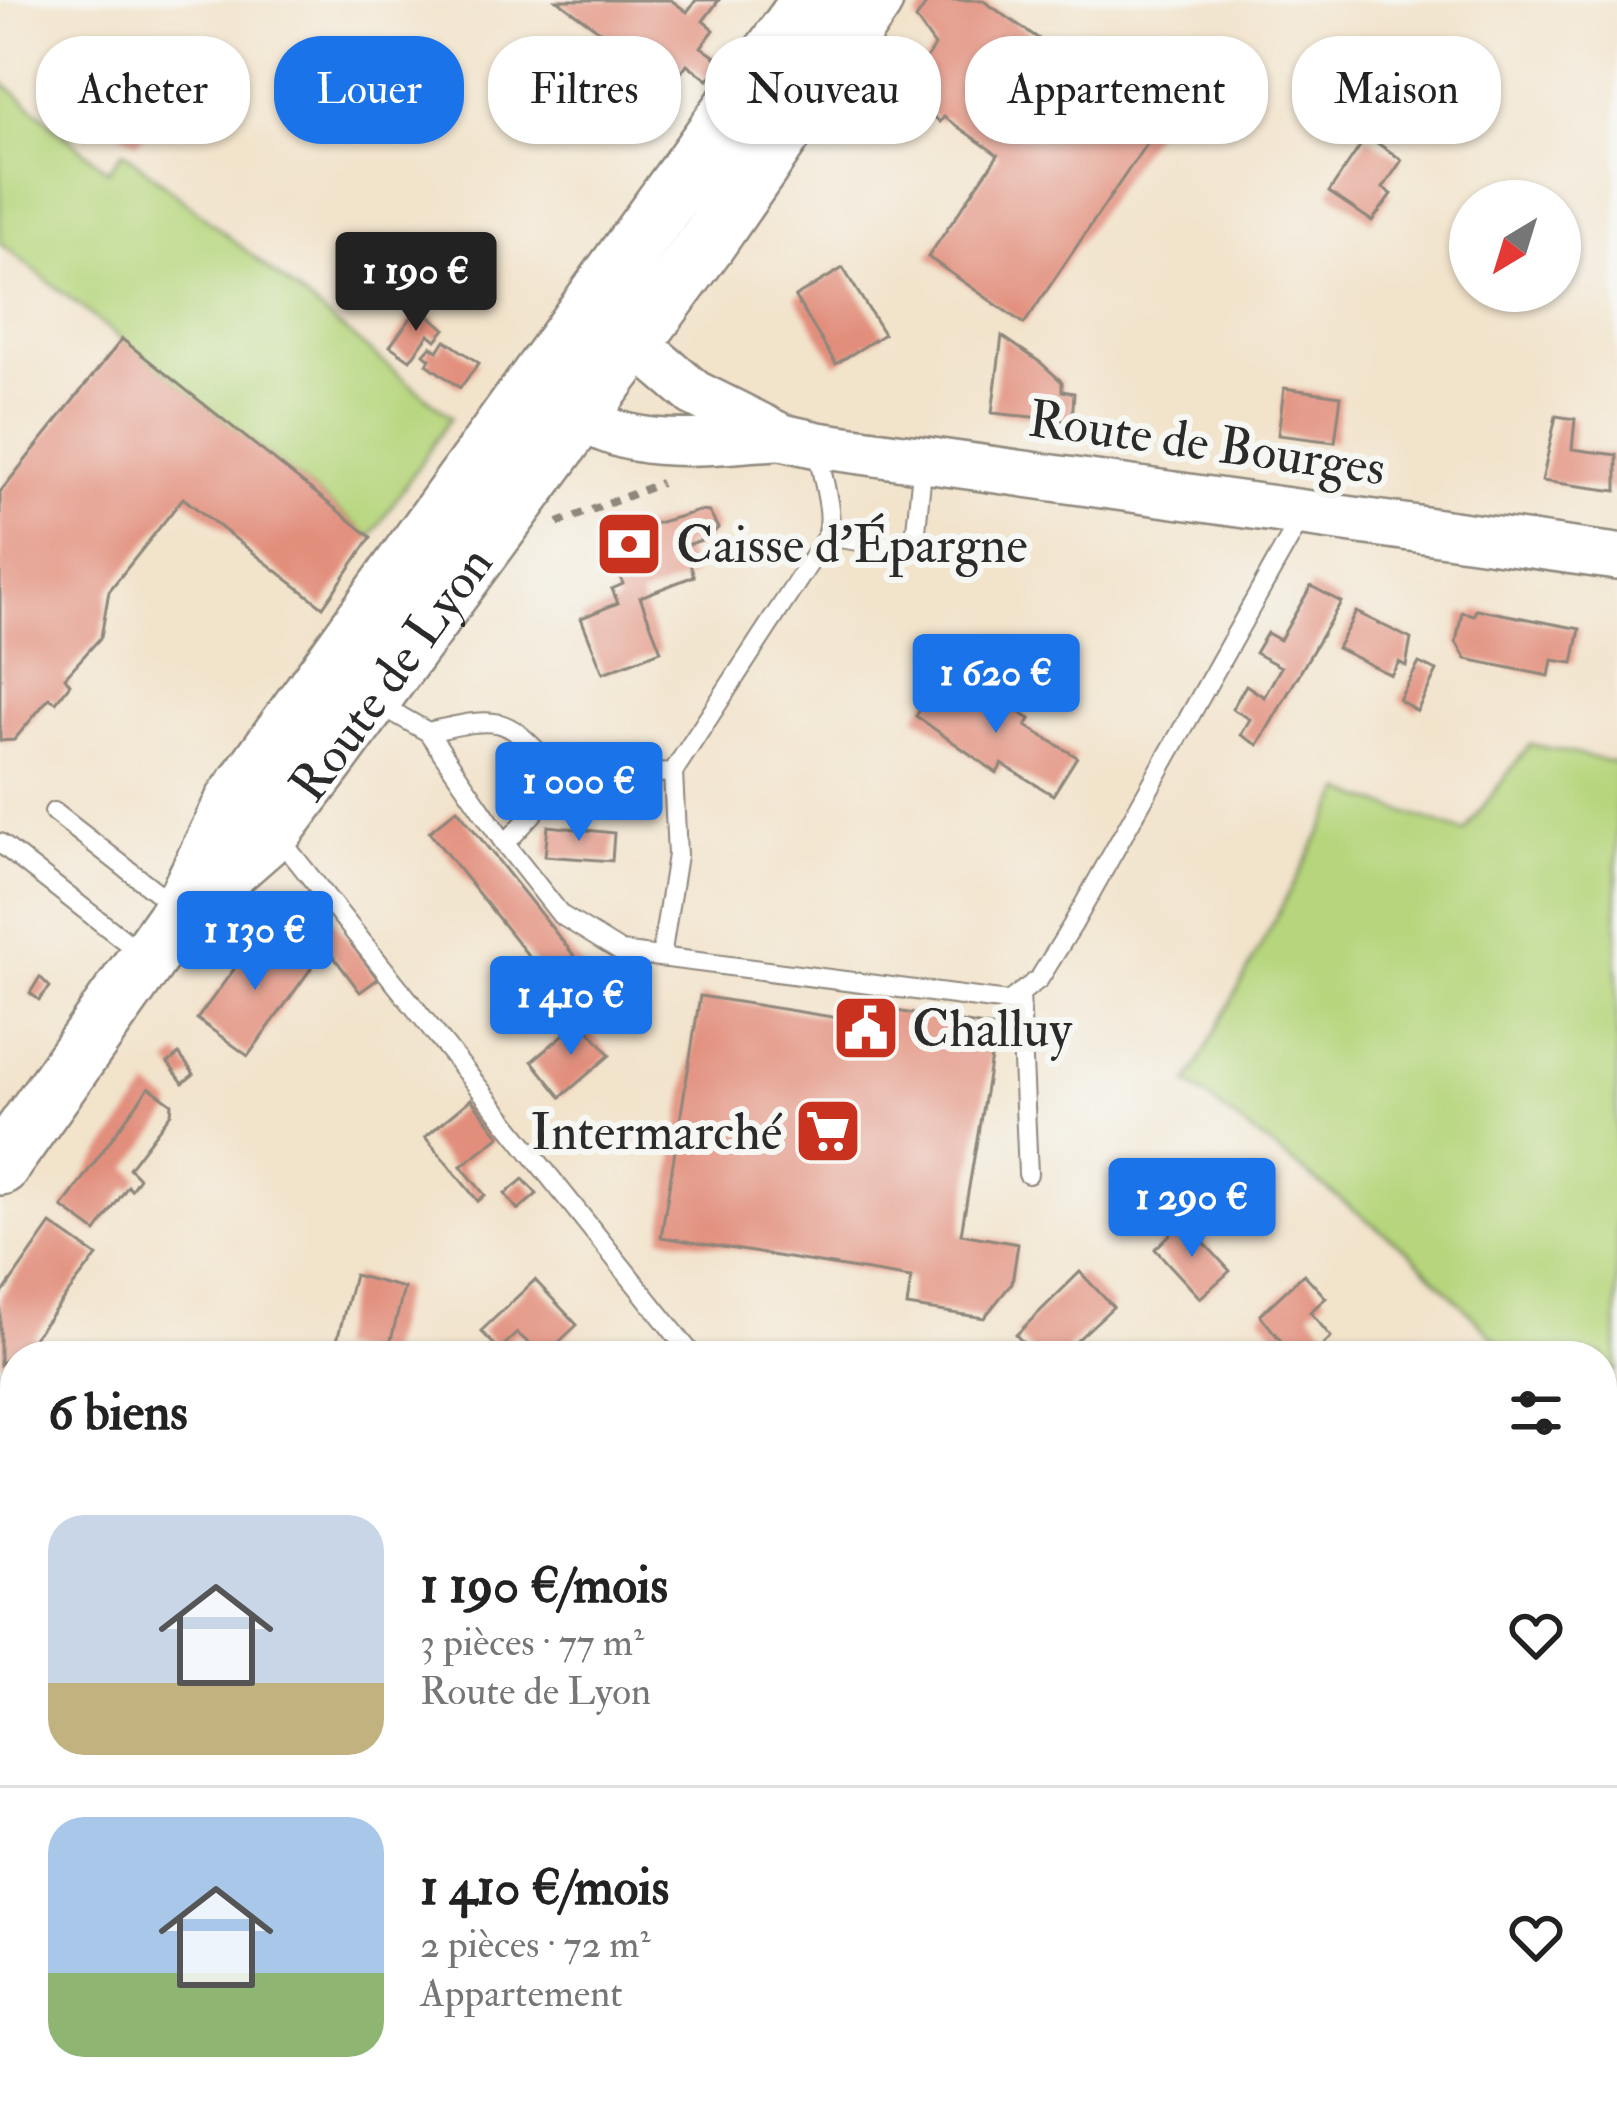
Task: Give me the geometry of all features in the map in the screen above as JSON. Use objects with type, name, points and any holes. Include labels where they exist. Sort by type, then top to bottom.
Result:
[{"type":"main road","name":"Route de Lyon","points":[[784,36],[811,0]]},
{"type":"main road","name":"Route de Lyon","points":[[0,1166],[254,816],[371,700],[580,417],[565,404],[620,340],[874,0]]},
{"type":"main road","name":"Route de Lyon","points":[[254,816],[364,620],[706,144]]},
{"type":"main road","name":"Route de Lyon","points":[[364,620],[444,530],[532,417],[620,340],[727,144]]},
{"type":"street","name":"Route de Bourges","points":[[620,340],[694,393],[800,441]]},
{"type":"street","name":"Route de Bourges","points":[[580,417],[608,434],[637,442],[800,441],[1617,557]]},
{"type":"lane","points":[[661,957],[677,855],[673,772],[832,523],[819,476],[800,441]]},
{"type":"lane","points":[[827,536],[914,550],[923,460]]},
{"type":"lane","points":[[371,700],[428,732],[505,844],[562,915],[621,952],[1008,1002],[1039,979],[1072,926],[1304,513]]},
{"type":"lane","points":[[428,732],[489,718],[513,729],[565,779]]},
{"type":"lane","points":[[505,844],[565,779],[673,772]]},
{"type":"lane","points":[[54,812],[181,911]]},
{"type":"lane","points":[[254,816],[301,859],[681,1341]]},
{"type":"lane","points":[[0,843],[147,958]]},
{"type":"lane","points":[[1020,994],[1028,1174]]},
{"type":"green space","points":[[0,80],[36,110],[36,144],[76,144],[108,171],[123,151],[451,417],[371,537],[0,243]]},
{"type":"green space","points":[[1530,744],[1617,763],[1617,1341],[1497,1341],[1408,1251],[1188,1083],[1343,791],[1464,832]]},
{"type":"building","points":[[557,0],[671,0],[687,12],[696,0],[719,0],[703,21],[714,30],[701,47],[705,50],[705,78],[687,64],[681,73],[681,36],[607,36]]},
{"type":"building","points":[[929,0],[982,0],[1035,36],[965,36],[965,132],[944,117],[941,121],[941,36],[928,36],[916,19]]},
{"type":"building","points":[[982,144],[1146,144],[1024,324],[928,257],[998,155]]},
{"type":"building","points":[[1362,144],[1379,144],[1402,160],[1383,188],[1392,194],[1372,221],[1329,192]]},
{"type":"building","points":[[843,268],[884,334],[836,364],[795,297]]},
{"type":"building","points":[[419,307],[445,329],[436,340],[429,334],[410,360],[390,346]]},
{"type":"building","points":[[1002,336],[1062,382],[1062,391],[1074,393],[1072,421],[992,413]]},
{"type":"building","points":[[122,339],[371,537],[323,607],[183,498],[109,591],[101,637],[65,677],[70,684],[56,702],[49,698],[14,740],[0,741],[0,492]]},
{"type":"building","points":[[445,340],[479,363],[460,388],[427,364],[430,359],[424,354],[431,346],[438,351]]},
{"type":"building","points":[[1284,388],[1341,396],[1335,442],[1278,435]]},
{"type":"building","points":[[1556,416],[1575,419],[1572,449],[1617,455],[1617,491],[1542,481]]},
{"type":"building","points":[[709,512],[718,528],[708,538],[684,546],[694,576],[640,597],[661,651],[603,673],[581,618],[618,603],[612,589],[623,584],[608,547],[632,537],[629,531]]},
{"type":"building","points":[[1311,586],[1341,602],[1258,745],[1241,735],[1250,719],[1232,709],[1246,685],[1264,697],[1281,667],[1255,653],[1267,633],[1280,640]]},
{"type":"building","points":[[1476,609],[1580,629],[1573,663],[1552,660],[1549,676],[1466,659],[1456,642],[1462,612],[1474,615]]},
{"type":"building","points":[[1356,612],[1411,639],[1406,666],[1399,662],[1391,675],[1337,648]]},
{"type":"building","points":[[1419,663],[1437,671],[1417,711],[1399,700]]},
{"type":"building","points":[[938,681],[957,693],[961,687],[986,704],[992,696],[1030,719],[1026,726],[1077,757],[1053,795],[1002,764],[997,773],[916,716]]},
{"type":"building","points":[[457,809],[588,973],[560,995],[429,832]]},
{"type":"building","points":[[548,826],[614,833],[612,861],[545,856]]},
{"type":"building","points":[[329,914],[378,979],[360,992],[312,928]]},
{"type":"building","points":[[264,929],[312,967],[248,1056],[197,1019]]},
{"type":"building","points":[[40,977],[50,987],[39,1000],[30,993]]},
{"type":"building","name":"Intermarché","points":[[700,996],[870,1023],[873,1007],[996,1028],[961,1234],[1018,1244],[1012,1283],[984,1318],[907,1306],[911,1278],[661,1237]]},
{"type":"building","points":[[581,1020],[610,1055],[561,1097],[532,1061]]},
{"type":"building","points":[[179,1054],[194,1074],[183,1083],[168,1063]]},
{"type":"building","points":[[149,1087],[172,1104],[171,1113],[129,1168],[139,1178],[131,1190],[128,1186],[96,1232],[62,1207]]},
{"type":"building","points":[[471,1099],[500,1136],[461,1166],[485,1195],[478,1201],[425,1137]]},
{"type":"building","points":[[523,1179],[537,1194],[518,1210],[505,1194]]},
{"type":"building","points":[[1184,1221],[1230,1271],[1200,1298],[1155,1249]]},
{"type":"building","points":[[51,1224],[97,1256],[34,1337],[40,1341],[0,1341],[0,1297]]},
{"type":"building","points":[[1080,1272],[1113,1307],[1076,1341],[1022,1341],[1016,1335]]},
{"type":"building","points":[[1304,1274],[1326,1298],[1310,1312],[1331,1337],[1327,1341],[1281,1341],[1260,1315]]},
{"type":"building","points":[[354,1275],[404,1288],[391,1341],[337,1341]]},
{"type":"building","points":[[535,1280],[577,1325],[560,1341],[526,1341],[517,1333],[509,1341],[490,1341],[481,1331]]},
{"type":"place","name":"Caisse d'Épargne","points":[[629,544]]},
{"type":"place","name":"Challuy","points":[[866,1028]]},
{"type":"place","name":"Intermarché","points":[[828,1131]]}]
